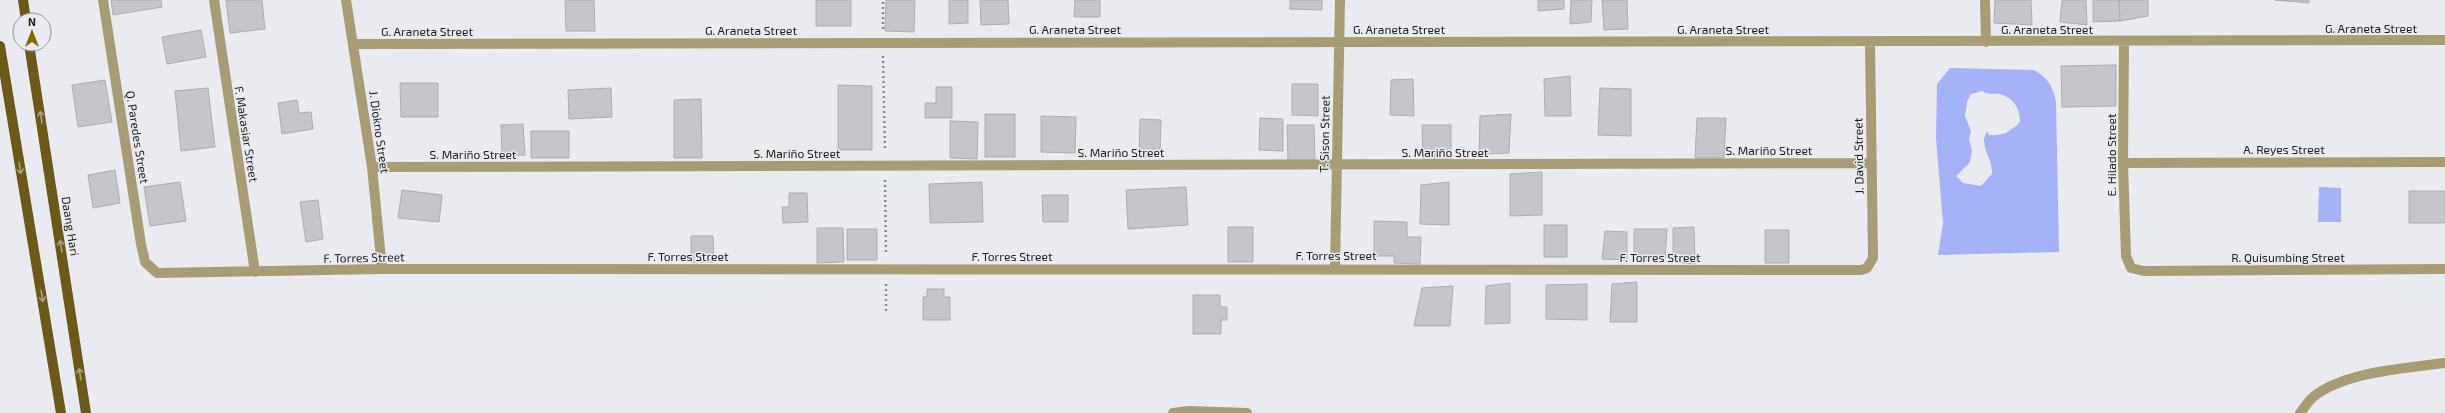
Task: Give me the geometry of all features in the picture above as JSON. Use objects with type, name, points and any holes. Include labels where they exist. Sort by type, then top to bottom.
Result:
[{"type":"main road","points":[[22,0],[24,12]]},
{"type":"main road","points":[[0,46],[61,413]]},
{"type":"main road","name":"Daang Hari","points":[[30,52],[86,413]]},
{"type":"street","name":"Q. Paredes Street","points":[[104,0],[141,244],[145,262],[156,273]]},
{"type":"street","name":"F. Makasiar Street","points":[[214,0],[254,272]]},
{"type":"street","name":"J. Diokno Street","points":[[346,0],[372,167],[382,269]]},
{"type":"street","name":"T. Sison Street","points":[[1335,268],[1340,0]]},
{"type":"street","points":[[1985,0],[1986,42]]},
{"type":"street","name":"G. Araneta Street","points":[[354,44],[2124,42],[2445,40]]},
{"type":"street","name":"J. David Street","points":[[1867,268],[1873,258],[1870,163],[1870,42]]},
{"type":"street","name":"E. Hilado Street","points":[[2124,42],[2123,163],[2126,256],[2131,268]]},
{"type":"street","name":"A. Reyes Street","points":[[2123,163],[2445,162]]},
{"type":"street","name":"S. Mariño Street","points":[[372,167],[1870,163]]},
{"type":"street","name":"F. Torres Street","points":[[156,273],[382,269],[1335,268],[1853,270],[1867,268]]},
{"type":"street","name":"R. Quisumbing Street","points":[[2131,268],[2144,271],[2445,269]]},
{"type":"street","points":[[2300,413],[2312,398],[2340,383],[2392,370],[2445,363]]},
{"type":"street","points":[[1173,413],[1189,411],[1247,413]]},
{"type":"water","points":[[1950,68],[2034,70],[2043,76],[2049,83],[2056,102],[2059,252],[1938,255],[1943,223],[1936,138],[1937,84]],"holes":[[[1982,91],[1990,94],[2000,94],[2014,102],[2018,109],[2020,122],[2010,131],[2003,134],[1989,135],[1987,131],[1984,142],[1992,168],[1992,174],[1981,186],[1963,183],[1956,176],[1970,162],[1972,151],[1969,139],[1971,131],[1965,116],[1967,102],[1971,94]]]},
{"type":"water","points":[[2319,187],[2341,188],[2341,222],[2318,222]]},
{"type":"building","points":[[111,0],[161,0],[162,7],[113,15]]},
{"type":"building","points":[[226,0],[262,0],[265,29],[230,33]]},
{"type":"building","points":[[565,0],[594,0],[595,31],[566,31]]},
{"type":"building","points":[[816,0],[851,0],[851,26],[816,26]]},
{"type":"building","points":[[886,0],[915,0],[914,32],[885,31]]},
{"type":"building","points":[[949,0],[968,0],[968,23],[949,24]]},
{"type":"building","points":[[980,0],[1008,0],[1009,24],[981,25]]},
{"type":"building","points":[[1075,0],[1100,0],[1100,17],[1074,17]]},
{"type":"building","points":[[1290,0],[1322,0],[1322,10],[1290,9]]},
{"type":"building","points":[[1538,0],[1564,0],[1564,9],[1538,11]]},
{"type":"building","points":[[1571,0],[1592,0],[1591,22],[1570,24]]},
{"type":"building","points":[[1602,0],[1627,0],[1628,29],[1604,30]]},
{"type":"building","points":[[1995,0],[2031,0],[2032,25],[1994,23]]},
{"type":"building","points":[[2062,0],[2086,0],[2087,25],[2060,22]]},
{"type":"building","points":[[2093,0],[2119,0],[2120,21],[2093,22]]},
{"type":"building","points":[[2119,0],[2148,0],[2148,16],[2120,21]]},
{"type":"building","points":[[2275,0],[2309,0],[2309,3]]},
{"type":"building","points":[[201,30],[206,57],[167,64],[162,37]]},
{"type":"building","points":[[2116,65],[2116,106],[2062,107],[2061,66]]},
{"type":"building","points":[[1570,76],[1571,116],[1545,116],[1544,79]]},
{"type":"building","points":[[1413,79],[1414,116],[1390,115],[1391,80]]},
{"type":"building","points":[[105,80],[112,122],[78,127],[72,85]]},
{"type":"building","points":[[400,83],[438,83],[438,117],[401,117]]},
{"type":"building","points":[[1292,84],[1318,84],[1318,116],[1292,115]]},
{"type":"building","points":[[838,85],[872,86],[872,150],[838,150]]},
{"type":"building","points":[[936,87],[952,87],[952,118],[925,118],[925,103],[936,103]]},
{"type":"building","points":[[208,88],[215,147],[181,151],[175,91]]},
{"type":"building","points":[[611,88],[612,117],[569,119],[568,90]]},
{"type":"building","points":[[1600,88],[1631,89],[1631,136],[1598,135]]},
{"type":"building","points":[[701,99],[702,158],[674,158],[674,100]]},
{"type":"building","points":[[297,100],[299,113],[311,112],[313,129],[282,134],[278,103]]},
{"type":"building","points":[[985,114],[1015,114],[1015,157],[985,157]]},
{"type":"building","points":[[1511,114],[1509,153],[1479,154],[1480,116]]},
{"type":"building","points":[[1041,116],[1076,117],[1075,153],[1041,152]]},
{"type":"building","points":[[1260,118],[1283,119],[1283,151],[1259,150]]},
{"type":"building","points":[[1697,118],[1726,118],[1724,158],[1695,158]]},
{"type":"building","points":[[1140,119],[1161,120],[1160,157],[1139,157]]},
{"type":"building","points":[[950,121],[978,122],[977,159],[950,158]]},
{"type":"building","points":[[523,124],[525,155],[502,156],[501,125]]},
{"type":"building","points":[[1287,125],[1314,125],[1315,163],[1288,163]]},
{"type":"building","points":[[1422,125],[1451,125],[1451,164],[1423,159]]},
{"type":"building","points":[[531,131],[569,131],[569,158],[531,158]]},
{"type":"building","points":[[115,170],[120,203],[93,208],[88,175]]},
{"type":"building","points":[[1542,172],[1542,215],[1510,216],[1510,174]]},
{"type":"building","points":[[180,182],[186,221],[150,226],[144,187]]},
{"type":"building","points":[[982,182],[983,222],[930,223],[929,184]]},
{"type":"building","points":[[1449,182],[1449,225],[1420,224],[1421,185]]},
{"type":"building","points":[[1186,187],[1188,225],[1128,229],[1126,190]]},
{"type":"building","points":[[402,190],[442,195],[439,222],[398,218]]},
{"type":"building","points":[[2409,191],[2445,191],[2445,223],[2409,223]]},
{"type":"building","points":[[789,193],[807,193],[808,222],[783,223],[782,207],[789,207]]},
{"type":"building","points":[[1042,195],[1068,195],[1068,222],[1043,222]]},
{"type":"building","points":[[318,200],[323,239],[306,242],[300,202]]},
{"type":"building","points":[[1374,221],[1407,222],[1407,237],[1421,237],[1420,264],[1394,263],[1394,256],[1374,256]]},
{"type":"building","points":[[1544,225],[1567,225],[1567,257],[1544,257]]},
{"type":"building","points":[[1228,227],[1253,227],[1253,262],[1228,262]]},
{"type":"building","points":[[1694,227],[1695,264],[1673,262],[1673,228]]},
{"type":"building","points":[[817,228],[843,228],[844,262],[817,263]]},
{"type":"building","points":[[847,229],[877,229],[877,260],[847,260]]},
{"type":"building","points":[[1634,229],[1667,229],[1665,260],[1634,261]]},
{"type":"building","points":[[1765,230],[1789,230],[1789,263],[1765,263]]},
{"type":"building","points":[[1605,231],[1627,232],[1627,260],[1602,259]]},
{"type":"building","points":[[691,236],[713,236],[714,262],[691,262]]},
{"type":"building","points":[[1637,282],[1637,322],[1610,322],[1612,284]]},
{"type":"building","points":[[1510,283],[1510,323],[1485,324],[1486,286]]},
{"type":"building","points":[[1587,284],[1587,320],[1546,319],[1546,285]]},
{"type":"building","points":[[1453,286],[1450,326],[1414,326],[1422,288]]},
{"type":"building","points":[[927,289],[944,289],[944,297],[950,297],[950,320],[923,320],[923,297],[927,297]]},
{"type":"building","points":[[1193,295],[1220,295],[1220,307],[1227,307],[1227,320],[1221,320],[1221,334],[1193,334]]}]
